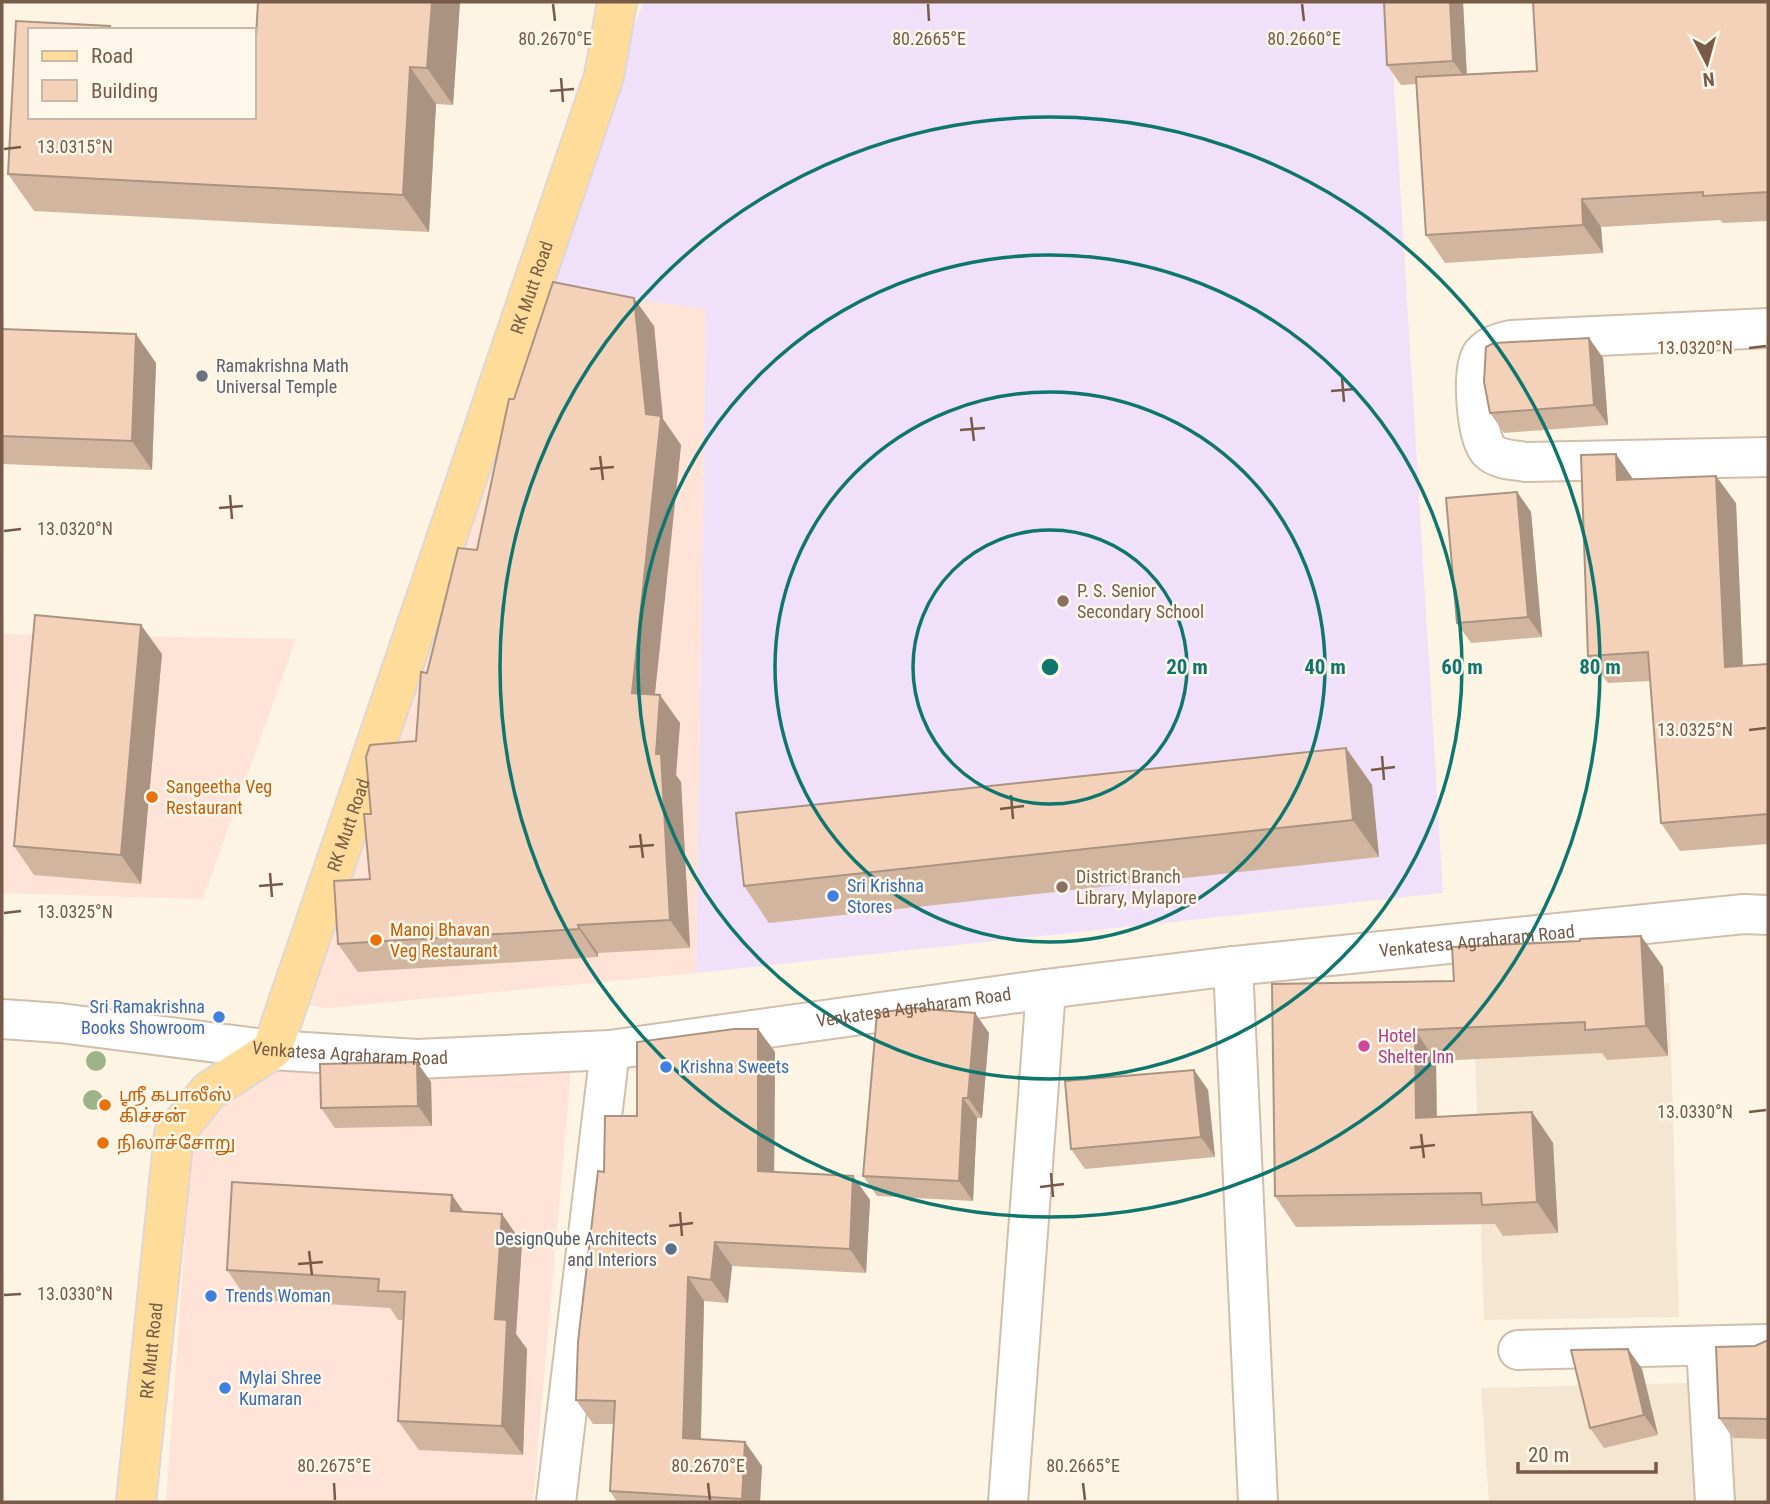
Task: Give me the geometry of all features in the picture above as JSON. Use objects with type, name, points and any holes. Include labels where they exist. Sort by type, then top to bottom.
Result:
[{"type":"main road","name":"RK Mutt Road","points":[[136,1502],[174,1134],[209,1091],[272,1050],[604,76],[617,2]]},
{"type":"street","points":[[1768,327],[1511,340],[1490,346],[1480,357],[1475,373],[1479,428],[1488,451],[1502,458],[1526,462],[1768,457]]},
{"type":"street","name":"Venkatesa Agraharam Road","points":[[2,1019],[61,1023],[272,1050],[417,1059],[610,1051],[1045,989],[1233,966],[1744,915],[1768,915]]},
{"type":"street","points":[[1233,966],[1258,1502]]},
{"type":"street","points":[[1008,1502],[1045,989]]},
{"type":"street","points":[[556,1502],[610,1051]]},
{"type":"street","points":[[1518,1350],[1768,1344]]},
{"type":"street","points":[[1706,1346],[1715,1502]]},
{"type":"shaded area","name":"P. S. Senior Secondary School","points":[[643,2],[1389,2],[1443,893],[696,973],[706,309],[543,287]]},
{"type":"shaded area","points":[[543,287],[706,309],[696,973],[328,1008],[298,1004]]},
{"type":"shaded area","points":[[2,634],[296,639],[203,899],[2,893]]},
{"type":"shaded area","points":[[1669,983],[1679,1317],[1484,1320],[1473,990]]},
{"type":"shaded area","points":[[573,1047],[533,1502],[166,1502],[191,1154],[211,1101],[250,1055]]},
{"type":"shaded area","points":[[1768,1381],[1768,1502],[1489,1502],[1481,1388]]},
{"type":"building","points":[[258,2],[432,2],[427,68],[410,67],[403,195],[8,174],[16,21],[110,26],[28,28],[28,119],[256,119]]},
{"type":"building","points":[[1384,2],[1450,2],[1453,61],[1387,65]]},
{"type":"building","points":[[1533,2],[1768,2],[1768,192],[1703,196],[1703,192],[1582,199],[1583,225],[1426,235],[1416,77],[1537,71]]},
{"type":"building","points":[[553,282],[634,298],[646,414],[661,416],[632,693],[660,695],[656,754],[661,754],[670,920],[578,925],[579,929],[338,944],[334,881],[370,879],[364,814],[371,814],[366,757],[370,745],[416,741],[421,672],[427,673],[458,548],[477,550],[509,399],[514,399]]},
{"type":"building","points":[[2,329],[136,334],[132,441],[2,436]]},
{"type":"building","points":[[1589,338],[1594,405],[1490,413],[1484,382],[1486,347],[1494,343]]},
{"type":"building","points":[[1616,454],[1617,480],[1716,476],[1725,667],[1768,664],[1768,814],[1661,823],[1648,652],[1588,656],[1581,455]]},
{"type":"building","points":[[1517,492],[1528,617],[1457,623],[1446,498]]},
{"type":"building","points":[[35,615],[141,625],[121,855],[14,846]]},
{"type":"building","points":[[1346,748],[1353,820],[744,886],[736,813]]},
{"type":"building","points":[[1641,936],[1646,1026],[1585,1030],[1585,1022],[1415,1030],[1416,1118],[1532,1112],[1537,1202],[1482,1205],[1481,1193],[1275,1196],[1272,984],[1454,981],[1452,947]]},
{"type":"building","points":[[913,1008],[975,1013],[968,1098],[963,1098],[959,1181],[863,1176],[877,1013]]},
{"type":"building","points":[[734,1029],[758,1029],[758,1171],[853,1176],[850,1249],[715,1242],[711,1280],[688,1277],[683,1438],[745,1442],[742,1499],[610,1491],[615,1401],[576,1400],[578,1342],[598,1171],[604,1172],[605,1116],[637,1116],[637,1042]]},
{"type":"building","points":[[417,1062],[418,1106],[321,1108],[320,1064]]},
{"type":"building","points":[[1194,1070],[1201,1137],[1071,1149],[1065,1081]]},
{"type":"building","points":[[232,1182],[452,1195],[451,1211],[502,1214],[495,1319],[507,1320],[502,1426],[398,1421],[405,1292],[378,1291],[379,1279],[227,1270]]},
{"type":"building","points":[[1768,1340],[1768,1419],[1719,1418],[1716,1347],[1755,1346]]},
{"type":"building","points":[[1628,1349],[1644,1415],[1590,1428],[1571,1350]]},
{"type":"place","name":"Ramakrishna Math Universal Temple","points":[[202,376]]},
{"type":"place","name":"P. S. Senior Secondary School","points":[[1063,601]]},
{"type":"place","name":"Sangeetha Veg Restaurant","points":[[152,797]]},
{"type":"place","name":"District Branch Library, Mylapore","points":[[1062,887]]},
{"type":"place","name":"Sri Krishna Stores","points":[[833,896]]},
{"type":"place","name":"Manoj Bhavan Veg Restaurant","points":[[376,940]]},
{"type":"place","name":"Sri Ramakrishna Books Showroom","points":[[219,1017]]},
{"type":"place","name":"Hotel Shelter Inn","points":[[1364,1046]]},
{"type":"place","name":"Krishna Sweets","points":[[666,1067]]},
{"type":"place","name":"ஶ்ரீ கபாலீஸ் கிச்சன்","points":[[105,1105]]},
{"type":"place","name":"நிலாச்சோறு","points":[[103,1143]]},
{"type":"place","name":"DesignQube Architects and Interiors","points":[[671,1249]]},
{"type":"place","name":"Trends Woman","points":[[211,1296]]},
{"type":"place","name":"Mylai Shree Kumaran","points":[[225,1388]]}]
